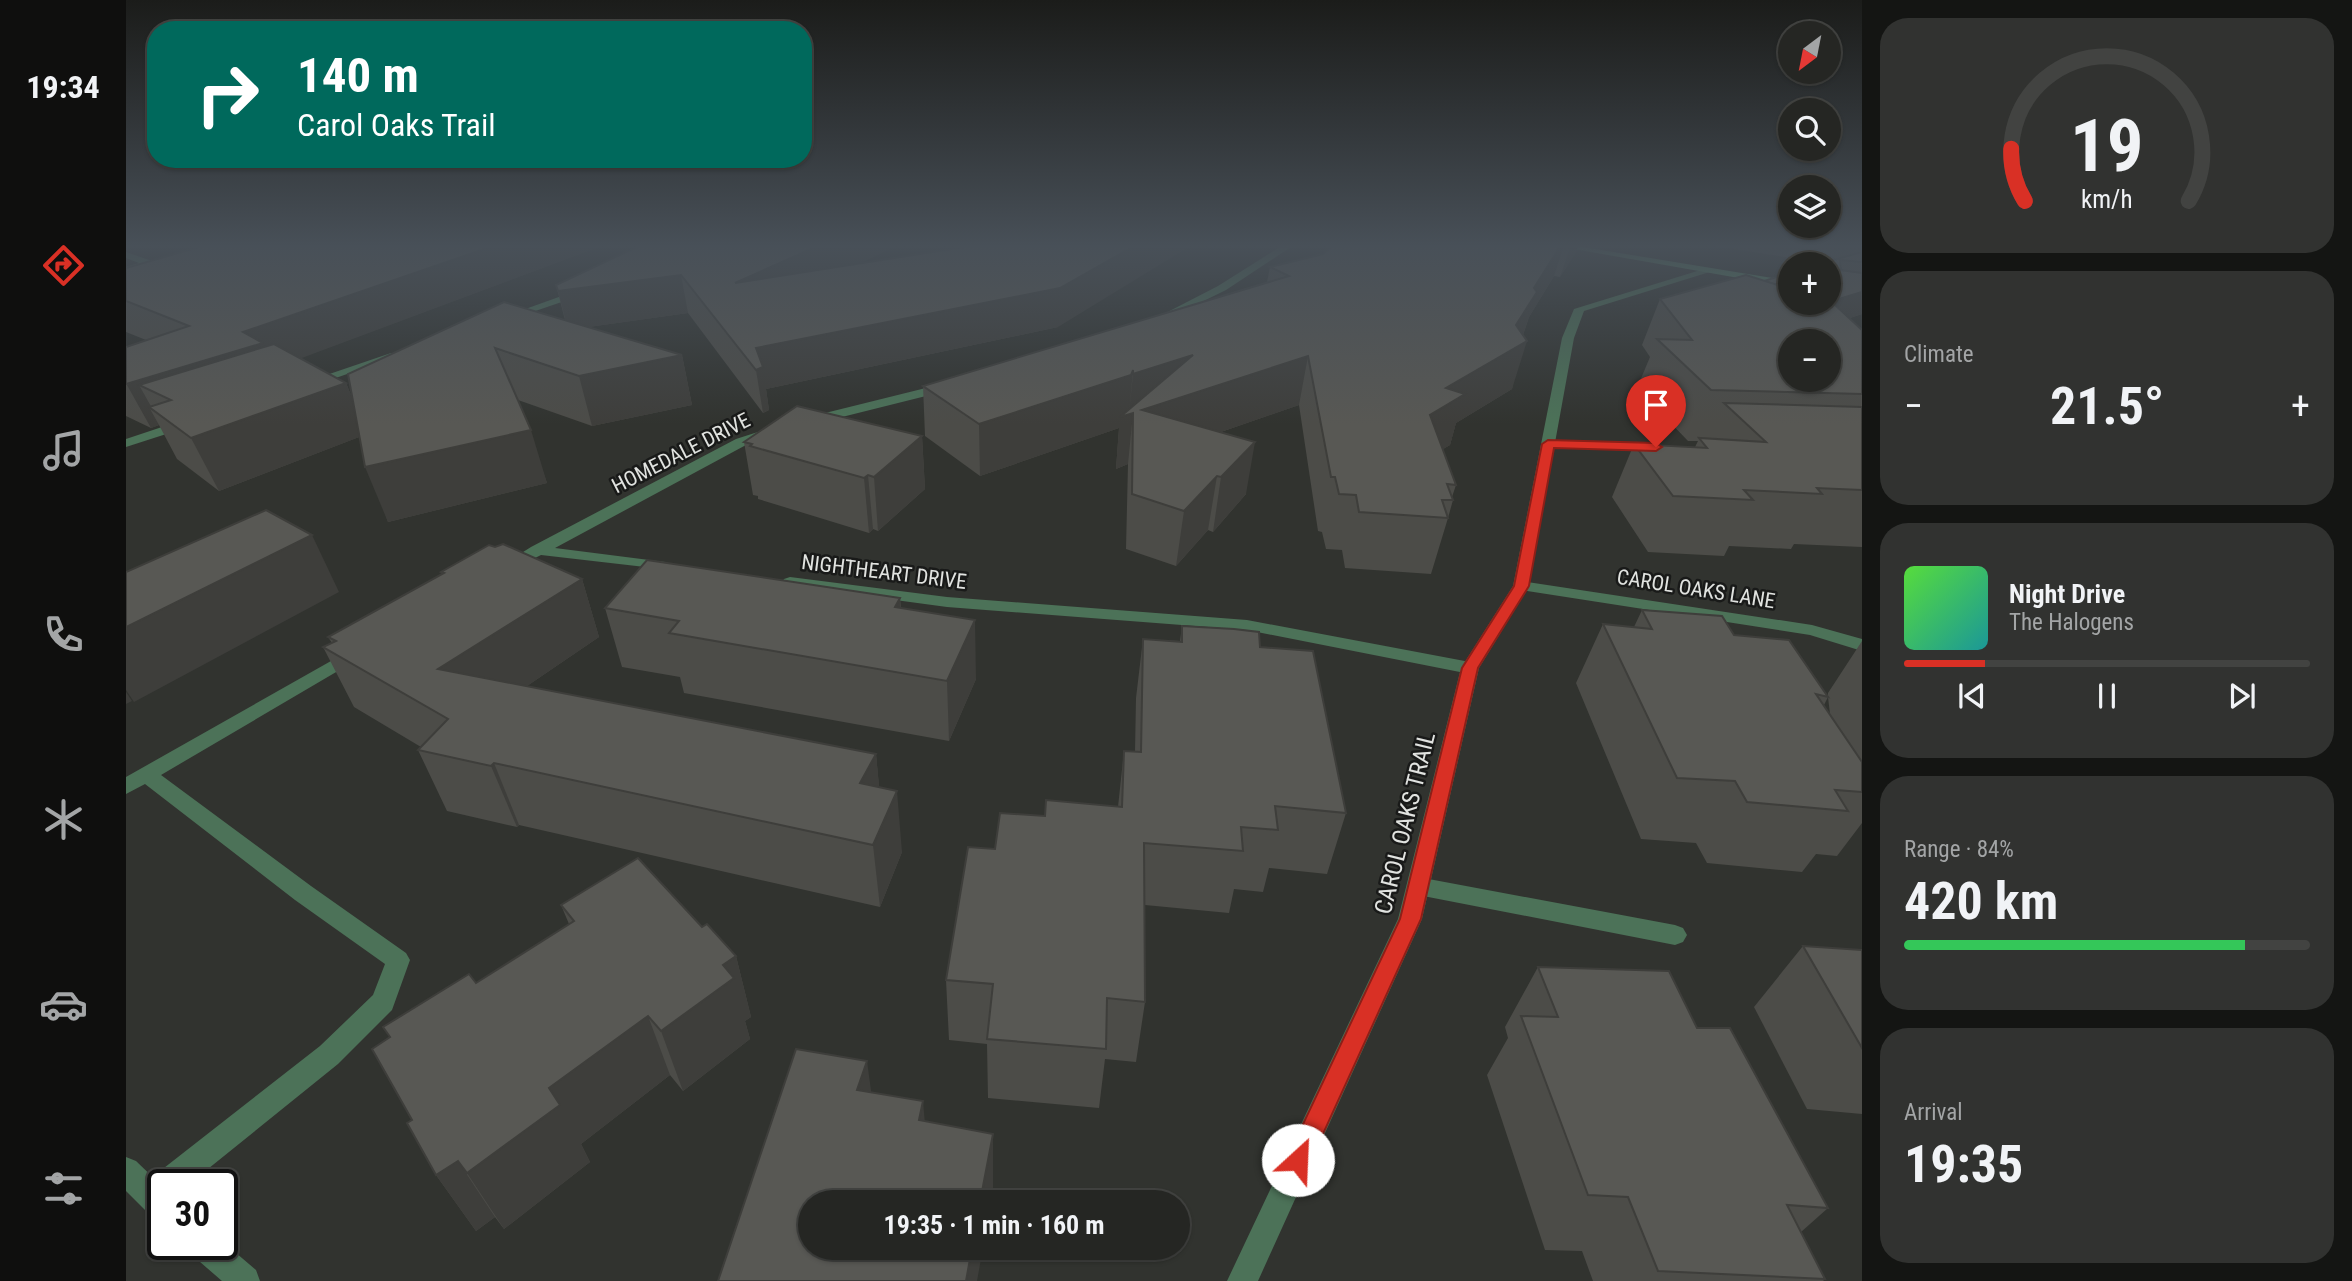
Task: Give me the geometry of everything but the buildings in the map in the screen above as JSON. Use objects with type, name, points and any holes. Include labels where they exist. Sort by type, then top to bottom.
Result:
[{"type":"street","points":[[499,320],[544,305]]},
{"type":"street","points":[[1149,324],[1188,305]]},
{"type":"street","name":"CAROL OAKS TRAIL","points":[[1242,1281],[1410,919],[1470,668],[1521,586],[1568,338],[1579,309],[1593,305]]},
{"type":"street","points":[[292,388],[408,351]]},
{"type":"street","name":"HOMEDALE DRIVE","points":[[501,571],[741,442],[790,426],[956,385]]},
{"type":"street","points":[[126,443],[190,422]]},
{"type":"street","points":[[1548,444],[1669,447]]},
{"type":"street","points":[[537,550],[686,569]]},
{"type":"street","name":"NIGHTHEART DRIVE","points":[[767,580],[947,602],[1247,625],[1470,668]]},
{"type":"street","name":"CAROL OAKS LANE","points":[[1521,586],[1812,630],[1862,645]]},
{"type":"street","points":[[191,1169],[330,1055],[383,1002],[398,960],[136,780],[370,645]]},
{"type":"street","points":[[1418,886],[1675,935]]},
{"type":"street","points":[[126,1171],[147,1185]]},
{"type":"street","points":[[221,1260],[244,1281]]},
{"type":"route","points":[[1298,1160],[1410,919],[1470,668],[1521,586],[1548,444],[1656,447]]}]
